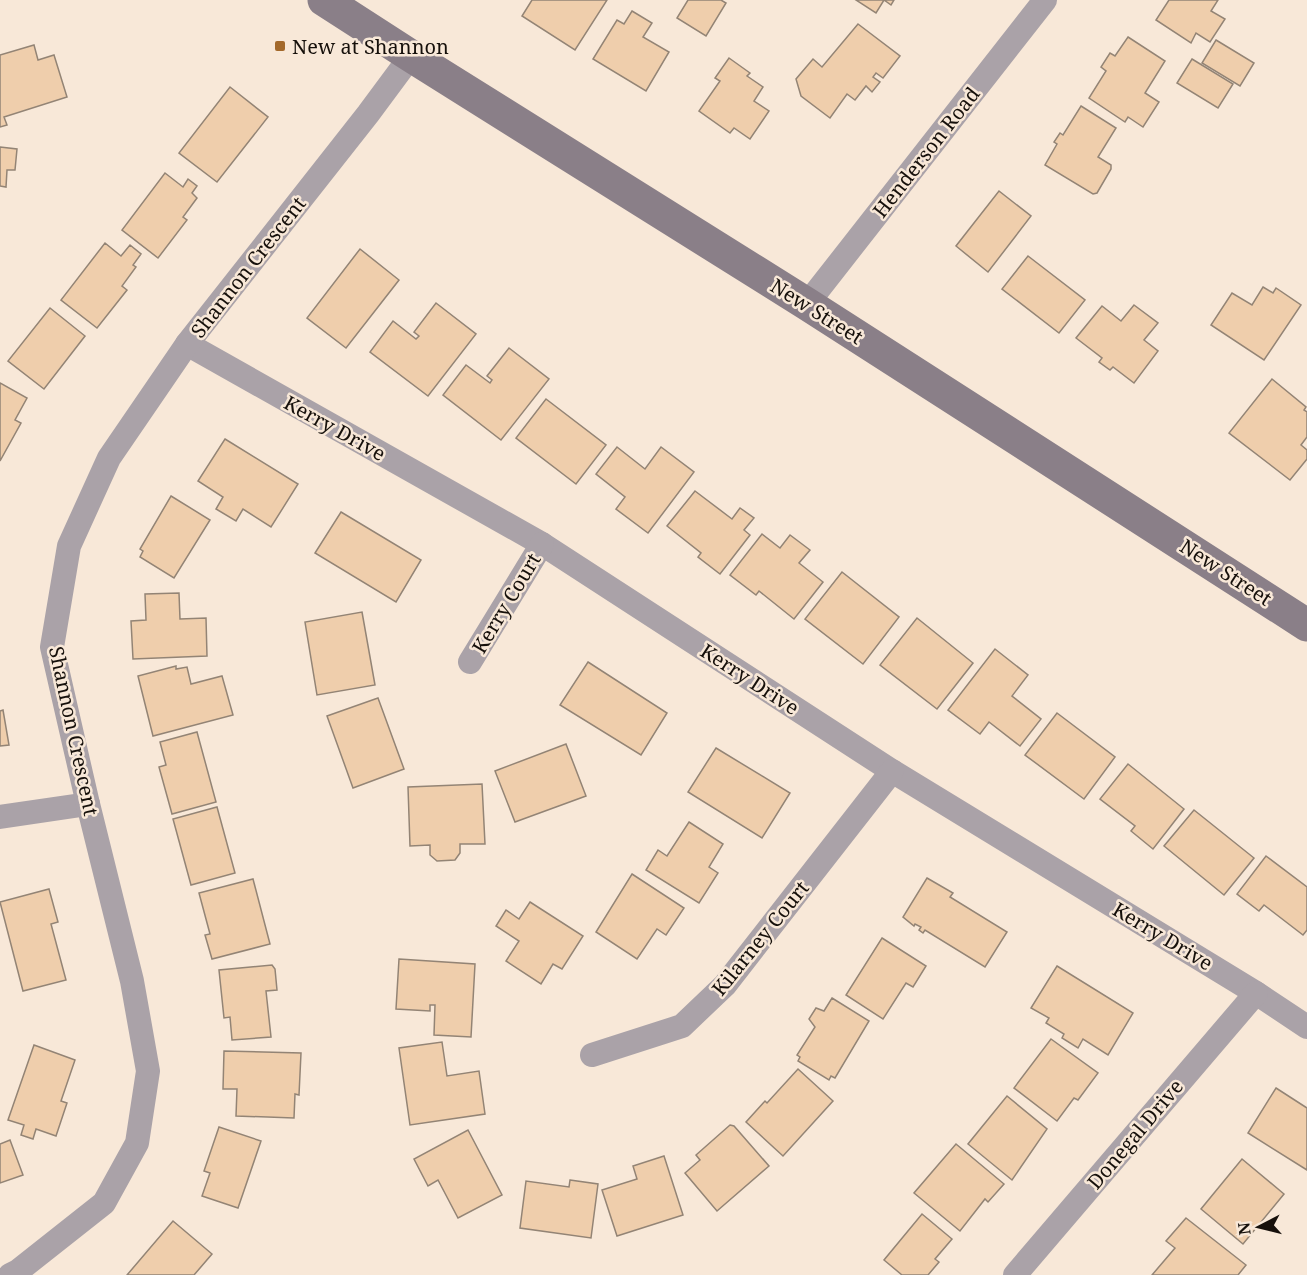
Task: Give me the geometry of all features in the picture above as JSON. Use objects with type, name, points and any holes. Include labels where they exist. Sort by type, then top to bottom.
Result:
[{"type":"main road","name":"New Street","points":[[324,0],[807,304],[1307,625]]},
{"type":"street","name":"Henderson Road","points":[[807,304],[1045,0]]},
{"type":"street","name":"Shannon Crescent","points":[[16,1274],[104,1203],[137,1143],[148,1071],[132,981],[52,647],[69,546],[109,458],[187,344],[411,56]]},
{"type":"street","name":"Kerry Drive","points":[[187,344],[542,544],[892,771],[1256,993],[1307,1027]]},
{"type":"street","name":"Kerry Court","points":[[470,662],[542,544]]},
{"type":"street","name":"Kilarney Court","points":[[592,1055],[682,1026],[725,985],[892,771]]},
{"type":"street","points":[[0,816],[88,804]]},
{"type":"street","name":"Donegal Drive","points":[[1015,1275],[1256,993]]},
{"type":"building","points":[[532,0],[607,0],[575,50],[522,16]]},
{"type":"building","points":[[688,0],[721,0],[726,3],[706,36],[677,18]]},
{"type":"building","points":[[856,0],[884,0],[876,13]]},
{"type":"building","points":[[884,0],[894,0],[891,5]]},
{"type":"building","points":[[1169,0],[1218,0],[1211,11],[1225,19],[1210,42],[1196,33],[1191,43],[1156,20]]},
{"type":"building","points":[[632,11],[652,23],[643,37],[669,52],[646,91],[593,59],[617,20],[624,24]]},
{"type":"building","points":[[858,24],[900,56],[883,78],[876,73],[873,77],[880,82],[872,92],[866,86],[855,100],[847,94],[830,118],[801,96],[796,79],[813,59],[822,67]]},
{"type":"building","points":[[1128,37],[1165,61],[1145,93],[1159,102],[1143,127],[1128,117],[1125,122],[1089,98],[1106,71],[1101,67],[1110,53],[1115,56]]},
{"type":"building","points":[[1216,40],[1254,63],[1240,86],[1202,63]]},
{"type":"building","points":[[34,45],[38,60],[54,55],[67,97],[4,117],[7,125],[0,127],[0,55]]},
{"type":"building","points":[[729,58],[750,73],[747,76],[763,87],[754,101],[769,111],[750,139],[734,128],[730,133],[699,111],[720,81],[715,78]]},
{"type":"building","points":[[1192,59],[1233,84],[1218,108],[1177,83]]},
{"type":"building","points":[[230,87],[268,117],[217,182],[179,153]]},
{"type":"building","points":[[1081,106],[1116,128],[1098,157],[1111,165],[1111,169],[1097,193],[1093,194],[1045,165],[1057,144],[1054,142],[1060,133],[1063,135]]},
{"type":"building","points":[[0,147],[17,149],[15,170],[7,170],[6,187],[0,186]]},
{"type":"building","points":[[165,173],[183,187],[188,179],[197,186],[192,193],[197,198],[183,217],[187,220],[158,258],[122,230]]},
{"type":"building","points":[[999,191],[1031,216],[988,272],[956,246]]},
{"type":"building","points":[[105,243],[121,256],[130,245],[141,254],[133,265],[136,267],[122,286],[127,290],[97,328],[61,300]]},
{"type":"building","points":[[360,249],[399,280],[346,348],[307,318]]},
{"type":"building","points":[[1028,256],[1085,300],[1059,333],[1002,289]]},
{"type":"building","points":[[1263,287],[1273,293],[1276,288],[1301,305],[1264,360],[1211,325],[1232,293],[1252,305]]},
{"type":"building","points":[[436,303],[476,334],[428,396],[370,352],[393,321],[416,339],[419,336],[414,332]]},
{"type":"building","points":[[1134,305],[1158,323],[1144,340],[1158,351],[1134,383],[1113,367],[1110,370],[1099,362],[1102,358],[1076,338],[1102,306],[1121,321]]},
{"type":"building","points":[[50,308],[85,336],[44,389],[8,361]]},
{"type":"building","points":[[509,348],[549,379],[501,440],[443,395],[466,365],[490,383],[492,380],[487,376]]},
{"type":"building","points":[[1272,379],[1306,407],[1304,410],[1307,412],[1307,437],[1301,445],[1307,450],[1307,459],[1290,480],[1229,433]]},
{"type":"building","points":[[0,383],[27,398],[15,420],[21,423],[0,461]]},
{"type":"building","points":[[546,399],[606,445],[576,484],[516,438]]},
{"type":"building","points":[[225,439],[298,484],[271,527],[243,509],[236,521],[216,509],[223,497],[198,481]]},
{"type":"building","points":[[617,447],[645,469],[661,447],[694,472],[648,533],[616,509],[625,497],[596,474]]},
{"type":"building","points":[[695,491],[732,519],[740,508],[754,518],[744,530],[750,535],[720,574],[698,557],[701,553],[667,526]]},
{"type":"building","points":[[171,496],[210,520],[174,578],[140,557],[143,551],[140,549]]},
{"type":"building","points":[[341,512],[421,560],[396,602],[315,553]]},
{"type":"building","points":[[762,534],[780,548],[790,535],[810,550],[799,563],[823,582],[794,619],[759,591],[756,595],[730,575]]},
{"type":"building","points":[[842,572],[899,617],[863,664],[805,619]]},
{"type":"building","points":[[179,593],[180,619],[206,618],[207,656],[133,659],[131,621],[146,620],[145,594]]},
{"type":"building","points":[[362,612],[375,685],[317,695],[305,622]]},
{"type":"building","points":[[917,618],[973,663],[937,709],[880,665]]},
{"type":"building","points":[[995,649],[1028,675],[1012,696],[1041,719],[1020,746],[989,722],[980,734],[948,710]]},
{"type":"building","points":[[588,662],[667,713],[641,755],[560,705]]},
{"type":"building","points":[[176,666],[176,669],[187,667],[191,684],[222,676],[233,715],[153,736],[138,676]]},
{"type":"building","points":[[378,698],[404,769],[353,788],[327,716]]},
{"type":"building","points":[[3,710],[9,745],[0,746],[0,711]]},
{"type":"building","points":[[1057,713],[1115,757],[1084,799],[1025,755]]},
{"type":"building","points":[[197,732],[216,802],[172,814],[159,767],[166,765],[160,742]]},
{"type":"building","points":[[566,744],[586,796],[515,822],[495,771]]},
{"type":"building","points":[[716,748],[790,793],[762,838],[688,792]]},
{"type":"building","points":[[1128,764],[1184,809],[1153,849],[1131,831],[1135,826],[1100,799]]},
{"type":"building","points":[[482,784],[485,844],[460,844],[460,853],[455,860],[437,861],[430,855],[430,845],[410,846],[408,787]]},
{"type":"building","points":[[217,807],[235,873],[191,885],[173,819]]},
{"type":"building","points":[[1194,810],[1254,858],[1224,895],[1164,846]]},
{"type":"building","points":[[689,822],[723,844],[709,867],[718,873],[699,903],[646,870],[658,850],[667,856]]},
{"type":"building","points":[[1266,856],[1307,887],[1307,930],[1303,935],[1264,905],[1259,911],[1237,894]]},
{"type":"building","points":[[632,874],[684,908],[666,935],[657,929],[637,959],[596,932]]},
{"type":"building","points":[[927,878],[953,893],[950,897],[1007,932],[985,967],[925,930],[923,933],[919,930],[921,927],[915,924],[914,926],[903,917]]},
{"type":"building","points":[[253,879],[270,944],[212,959],[205,935],[210,934],[199,893]]},
{"type":"building","points":[[49,889],[58,922],[51,924],[66,980],[23,991],[0,902]]},
{"type":"building","points":[[530,902],[583,936],[562,969],[553,964],[541,984],[506,961],[519,941],[496,926],[506,910],[519,919]]},
{"type":"building","points":[[882,938],[926,966],[913,987],[906,983],[883,1019],[846,995]]},
{"type":"building","points":[[399,959],[475,964],[471,1037],[434,1035],[435,1005],[430,1005],[430,1011],[396,1009]]},
{"type":"building","points":[[272,965],[275,969],[277,990],[266,991],[271,1037],[232,1040],[230,1017],[224,1018],[219,970]]},
{"type":"building","points":[[1057,966],[1133,1013],[1108,1055],[1083,1039],[1078,1048],[1062,1038],[1064,1034],[1046,1023],[1049,1018],[1031,1008]]},
{"type":"building","points":[[832,998],[869,1021],[835,1078],[831,1076],[829,1080],[798,1061],[800,1057],[797,1055],[815,1027],[809,1019],[816,1008],[824,1011]]},
{"type":"building","points":[[1051,1039],[1098,1073],[1078,1100],[1074,1098],[1057,1121],[1014,1088]]},
{"type":"building","points":[[442,1042],[447,1076],[479,1071],[485,1114],[410,1125],[399,1048]]},
{"type":"building","points":[[34,1045],[75,1060],[61,1101],[67,1103],[56,1136],[36,1129],[33,1139],[21,1135],[24,1125],[8,1120]]},
{"type":"building","points":[[224,1051],[301,1053],[299,1095],[295,1094],[294,1118],[236,1116],[237,1089],[223,1089]]},
{"type":"building","points":[[798,1069],[833,1101],[783,1156],[746,1122]]},
{"type":"building","points":[[1276,1088],[1307,1108],[1307,1170],[1248,1133]]},
{"type":"building","points":[[1007,1096],[1047,1129],[1012,1180],[968,1144]]},
{"type":"building","points":[[730,1125],[734,1126],[769,1166],[717,1211],[685,1173],[700,1160],[696,1155]]},
{"type":"building","points":[[219,1127],[261,1141],[238,1208],[202,1196],[210,1173],[204,1171]]},
{"type":"building","points":[[468,1130],[502,1195],[458,1218],[438,1180],[428,1186],[414,1159]]},
{"type":"building","points":[[10,1140],[23,1175],[0,1183],[0,1144]]},
{"type":"building","points":[[956,1144],[1004,1184],[988,1202],[985,1199],[960,1231],[914,1193]]},
{"type":"building","points":[[664,1156],[683,1215],[617,1236],[602,1190],[637,1179],[633,1166]]},
{"type":"building","points":[[1242,1159],[1284,1194],[1243,1244],[1201,1209]]},
{"type":"building","points":[[570,1180],[598,1184],[591,1238],[520,1228],[526,1181],[569,1187]]},
{"type":"building","points":[[922,1214],[952,1239],[935,1259],[939,1262],[928,1275],[902,1275],[884,1260]]},
{"type":"building","points":[[1186,1218],[1246,1265],[1238,1275],[1152,1275],[1175,1248],[1166,1241]]},
{"type":"building","points":[[173,1221],[212,1254],[194,1275],[127,1275]]},
{"type":"place","name":"New at Shannon","points":[[280,46]]}]
